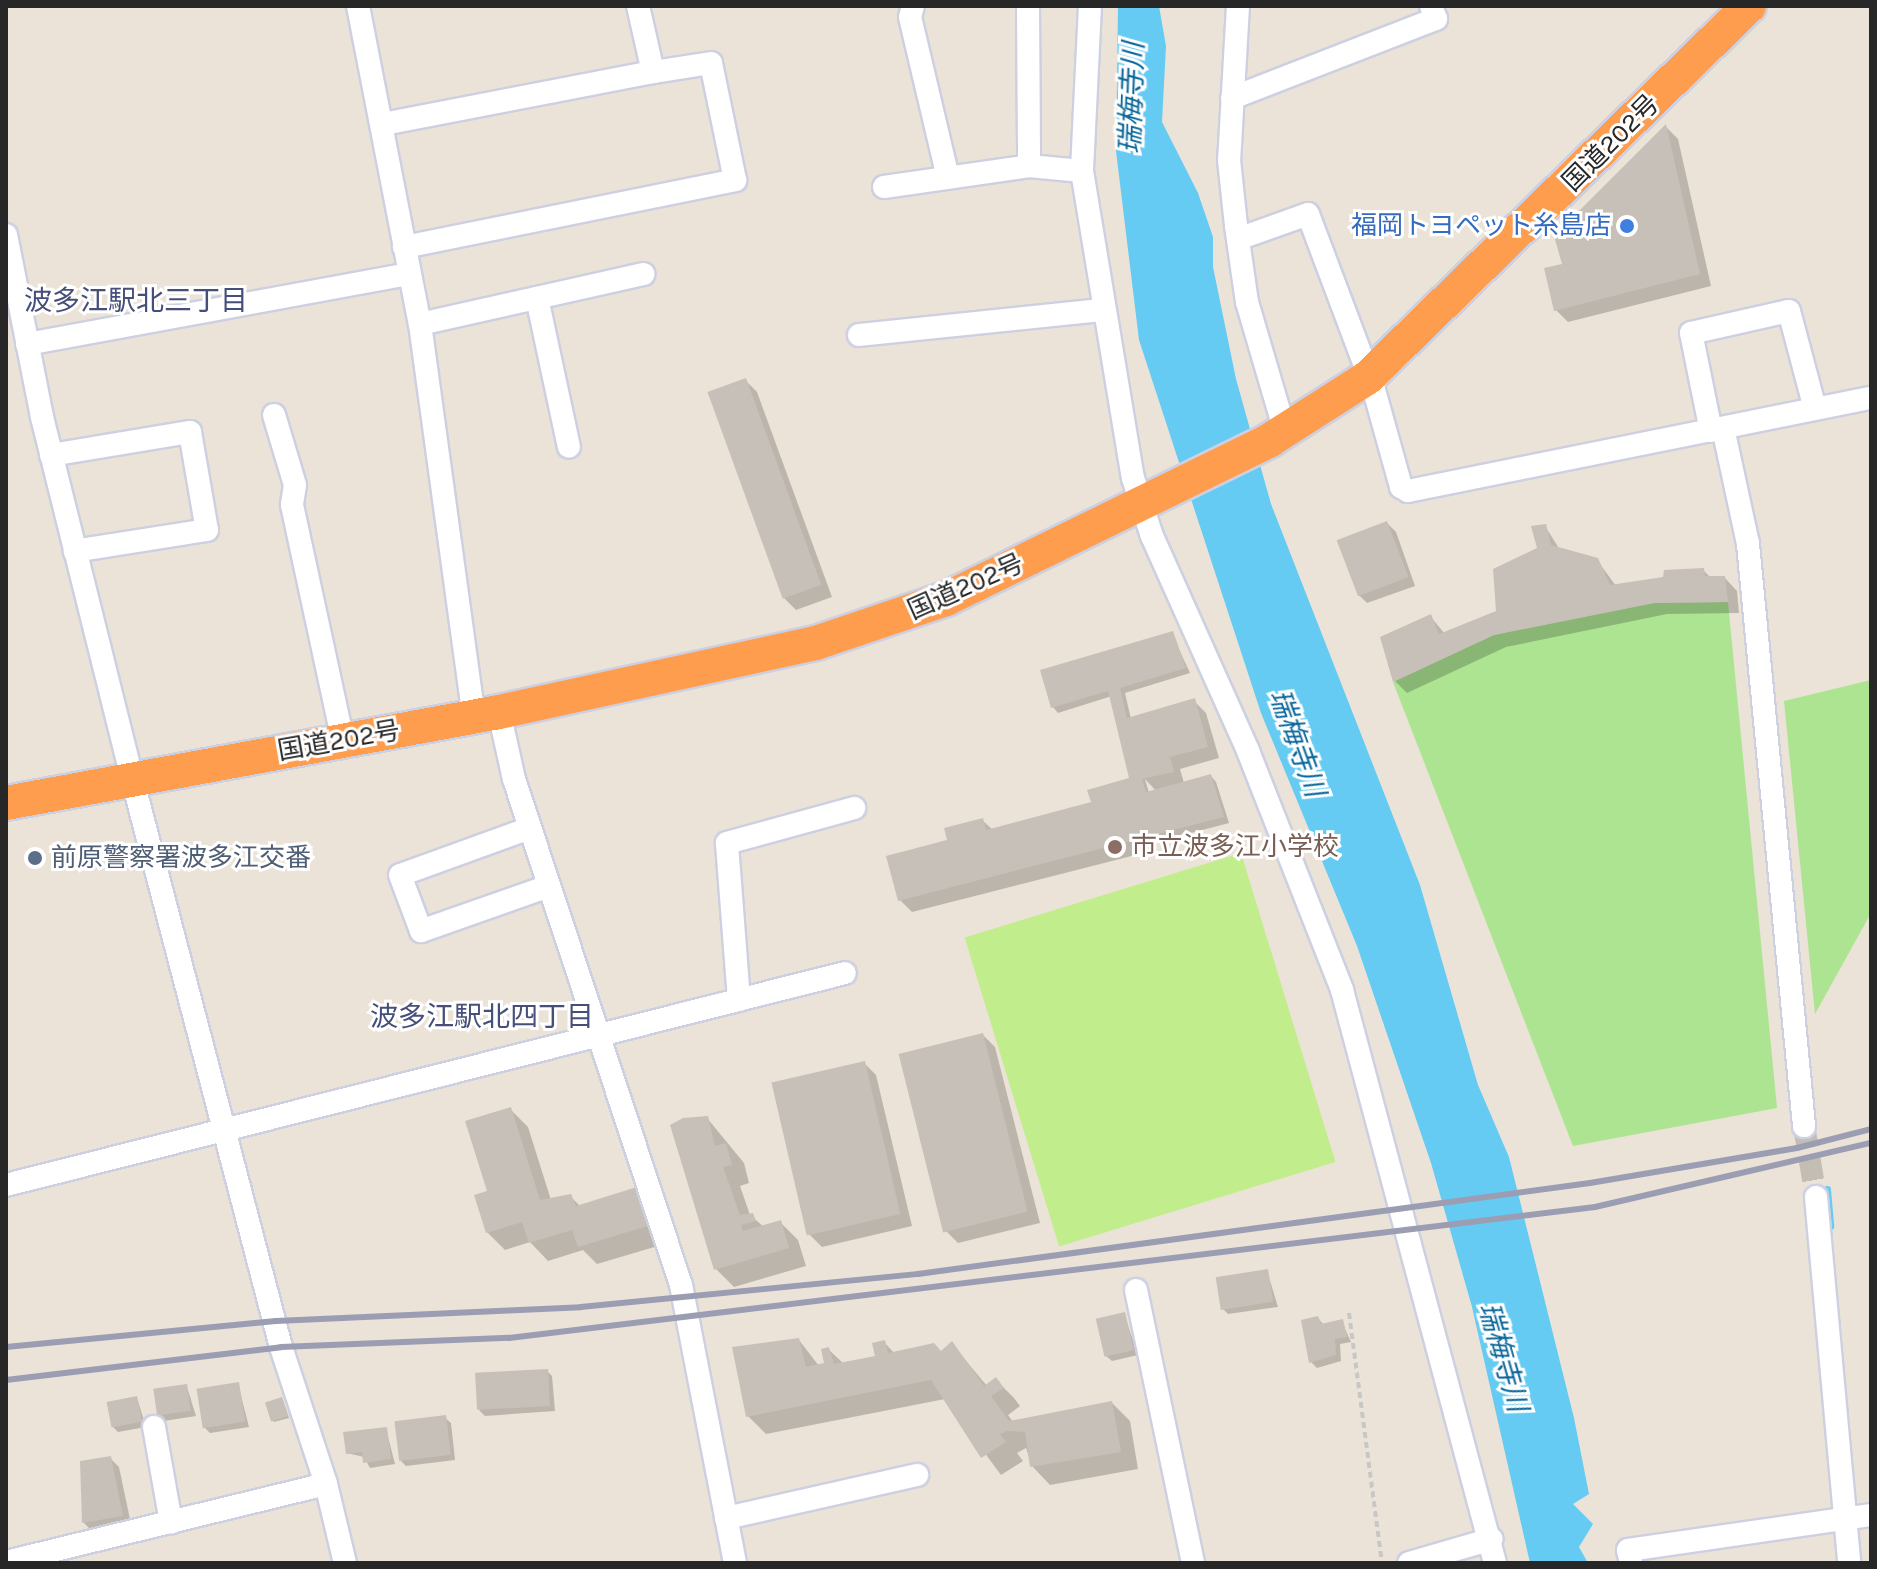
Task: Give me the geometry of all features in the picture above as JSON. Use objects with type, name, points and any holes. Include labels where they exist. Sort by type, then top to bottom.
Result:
[{"type":"highway","name":"国道202号","points":[[6,803],[487,715],[816,643],[884,623],[985,581],[1278,436],[1367,378],[1749,6]]},
{"type":"street","points":[[361,6],[420,324],[487,715],[530,828],[681,1285],[735,1563]]},
{"type":"street","points":[[638,6],[653,72]]},
{"type":"street","points":[[913,6],[910,17],[948,178]]},
{"type":"street","points":[[1028,6],[1029,166]]},
{"type":"street","points":[[1090,6],[1082,171],[1103,310],[1158,498],[1342,990],[1492,1539],[1495,1563]]},
{"type":"street","points":[[1238,6],[1229,160],[1247,302],[1278,436]]},
{"type":"street","points":[[1232,98],[1436,19],[1431,6]]},
{"type":"street","points":[[383,124],[711,63],[735,180],[404,247]]},
{"type":"street","points":[[884,187],[1029,166],[1082,171]]},
{"type":"street","points":[[1238,239],[1308,214],[1367,378],[1401,487],[1408,491],[1871,398]]},
{"type":"street","points":[[6,235],[51,455],[132,778],[228,1129],[281,1347],[326,1484],[345,1563]]},
{"type":"street","points":[[27,344],[409,274]]},
{"type":"street","points":[[420,324],[643,274]]},
{"type":"street","points":[[537,298],[569,447]]},
{"type":"street","points":[[859,335],[1103,310]]},
{"type":"street","points":[[1804,1126],[1748,544],[1691,333],[1789,311],[1815,409]]},
{"type":"street","points":[[274,415],[295,485],[292,505],[343,741]]},
{"type":"street","points":[[51,455],[190,432],[207,530],[75,551]]},
{"type":"street","points":[[739,1000],[727,843],[854,808]]},
{"type":"street","points":[[530,828],[400,875],[421,931],[549,886]]},
{"type":"street","points":[[6,1185],[845,973]]},
{"type":"street","points":[[1816,1197],[1849,1563]]},
{"type":"street","points":[[1136,1290],[1193,1563]]},
{"type":"street","points":[[154,1427],[171,1522]]},
{"type":"street","points":[[726,1518],[917,1475]]},
{"type":"street","points":[[6,1562],[77,1554],[171,1522],[326,1484]]},
{"type":"street","points":[[1631,1563],[1628,1550],[1871,1515]]},
{"type":"street","points":[[1409,1563],[1492,1539]]},
{"type":"path","points":[[1349,1313],[1382,1563]]},
{"type":"green space","points":[[1728,602],[1777,1108],[1573,1146],[1393,682],[1494,635],[1654,603]]},
{"type":"green space","points":[[1871,680],[1871,913],[1815,1014],[1784,701]]},
{"type":"green space","points":[[1241,853],[1335,1162],[1059,1246],[965,937]]},
{"type":"water","name":"瑞梅寺川","points":[[1118,6],[1159,6],[1166,46],[1162,122],[1198,193],[1213,237],[1213,267],[1236,379],[1271,504],[1420,885],[1478,1085],[1509,1157],[1574,1418],[1589,1494],[1573,1504],[1593,1524],[1579,1547],[1588,1563],[1530,1563],[1472,1307],[1431,1163],[1357,946],[1261,713],[1139,340],[1116,151]]},
{"type":"building","name":"福岡トヨペット糸島店","points":[[1666,124],[1700,274],[1554,311],[1544,268],[1562,264],[1554,236]]},
{"type":"building","points":[[746,378],[821,585],[783,599],[707,392]]},
{"type":"building","points":[[1387,521],[1409,577],[1358,596],[1337,540]]},
{"type":"building","points":[[1546,524],[1551,545],[1598,558],[1610,585],[1663,577],[1664,570],[1704,568],[1705,576],[1725,576],[1728,602],[1654,603],[1494,635],[1393,682],[1380,637],[1431,614],[1439,634],[1496,611],[1493,569],[1537,548],[1531,526]]},
{"type":"building","points":[[1173,631],[1186,668],[1120,688],[1127,718],[1195,698],[1208,747],[1170,757],[1174,772],[1142,779],[1146,792],[1211,774],[1224,817],[898,901],[886,856],[947,840],[944,828],[983,818],[986,830],[1091,802],[1087,790],[1129,778],[1108,691],[1051,708],[1040,670]]},
{"type":"building","points":[[983,1033],[1028,1212],[943,1233],[899,1054]]},
{"type":"building","points":[[865,1061],[900,1214],[807,1236],[771,1083]]},
{"type":"building","points":[[511,1107],[540,1200],[571,1194],[576,1206],[640,1186],[651,1225],[578,1247],[572,1230],[529,1243],[522,1222],[486,1233],[474,1195],[487,1191],[465,1121]]},
{"type":"building","points":[[708,1116],[715,1146],[726,1143],[732,1165],[723,1167],[740,1215],[753,1213],[756,1221],[741,1225],[743,1231],[781,1220],[789,1248],[714,1270],[670,1125],[683,1118]]},
{"type":"building","points":[[1268,1269],[1273,1302],[1221,1310],[1216,1277]]},
{"type":"building","points":[[1125,1312],[1134,1350],[1105,1357],[1096,1319]]},
{"type":"building","points":[[1318,1316],[1321,1324],[1343,1319],[1347,1337],[1335,1339],[1336,1355],[1309,1363],[1301,1320]]},
{"type":"building","points":[[799,1338],[806,1367],[824,1363],[821,1349],[829,1347],[834,1364],[875,1356],[872,1343],[885,1340],[888,1353],[934,1343],[941,1351],[952,1341],[984,1386],[996,1377],[1004,1388],[991,1396],[1009,1421],[1112,1401],[1121,1452],[1030,1467],[1025,1432],[1007,1431],[1000,1434],[1006,1442],[981,1458],[931,1380],[746,1417],[732,1347]]},
{"type":"building","points":[[548,1369],[550,1406],[477,1410],[475,1373]]},
{"type":"building","points":[[239,1382],[245,1422],[203,1428],[197,1389]]},
{"type":"building","points":[[187,1384],[191,1411],[157,1415],[153,1389]]},
{"type":"building","points":[[137,1396],[142,1422],[112,1427],[107,1402]]},
{"type":"building","points":[[282,1397],[288,1416],[271,1422],[265,1403]]},
{"type":"building","points":[[446,1415],[451,1455],[399,1461],[394,1421]]},
{"type":"building","points":[[387,1427],[391,1459],[363,1463],[362,1452],[346,1454],[343,1432]]},
{"type":"building","points":[[111,1456],[123,1516],[82,1523],[80,1461]]},
{"type":"waterway","points":[[1827,1189],[1830,1226]]},
{"type":"tunnel","points":[[1804,1126],[1816,1197]]},
{"type":"railway","points":[[6,1347],[276,1321],[581,1307],[918,1274],[1590,1183],[1797,1148],[1871,1129]]},
{"type":"railway","points":[[6,1380],[281,1347],[509,1338],[1595,1207],[1871,1143]]},
{"type":"place","name":"福岡トヨペット糸島店","points":[[1627,226]]},
{"type":"place","name":"市立波多江小学校","points":[[1115,847]]},
{"type":"place","name":"前原警察署波多江交番","points":[[35,858]]},
{"type":"district","name":"波多江駅北三丁目","points":[[136,301]]},
{"type":"district","name":"波多江駅北四丁目","points":[[482,1017]]}]
